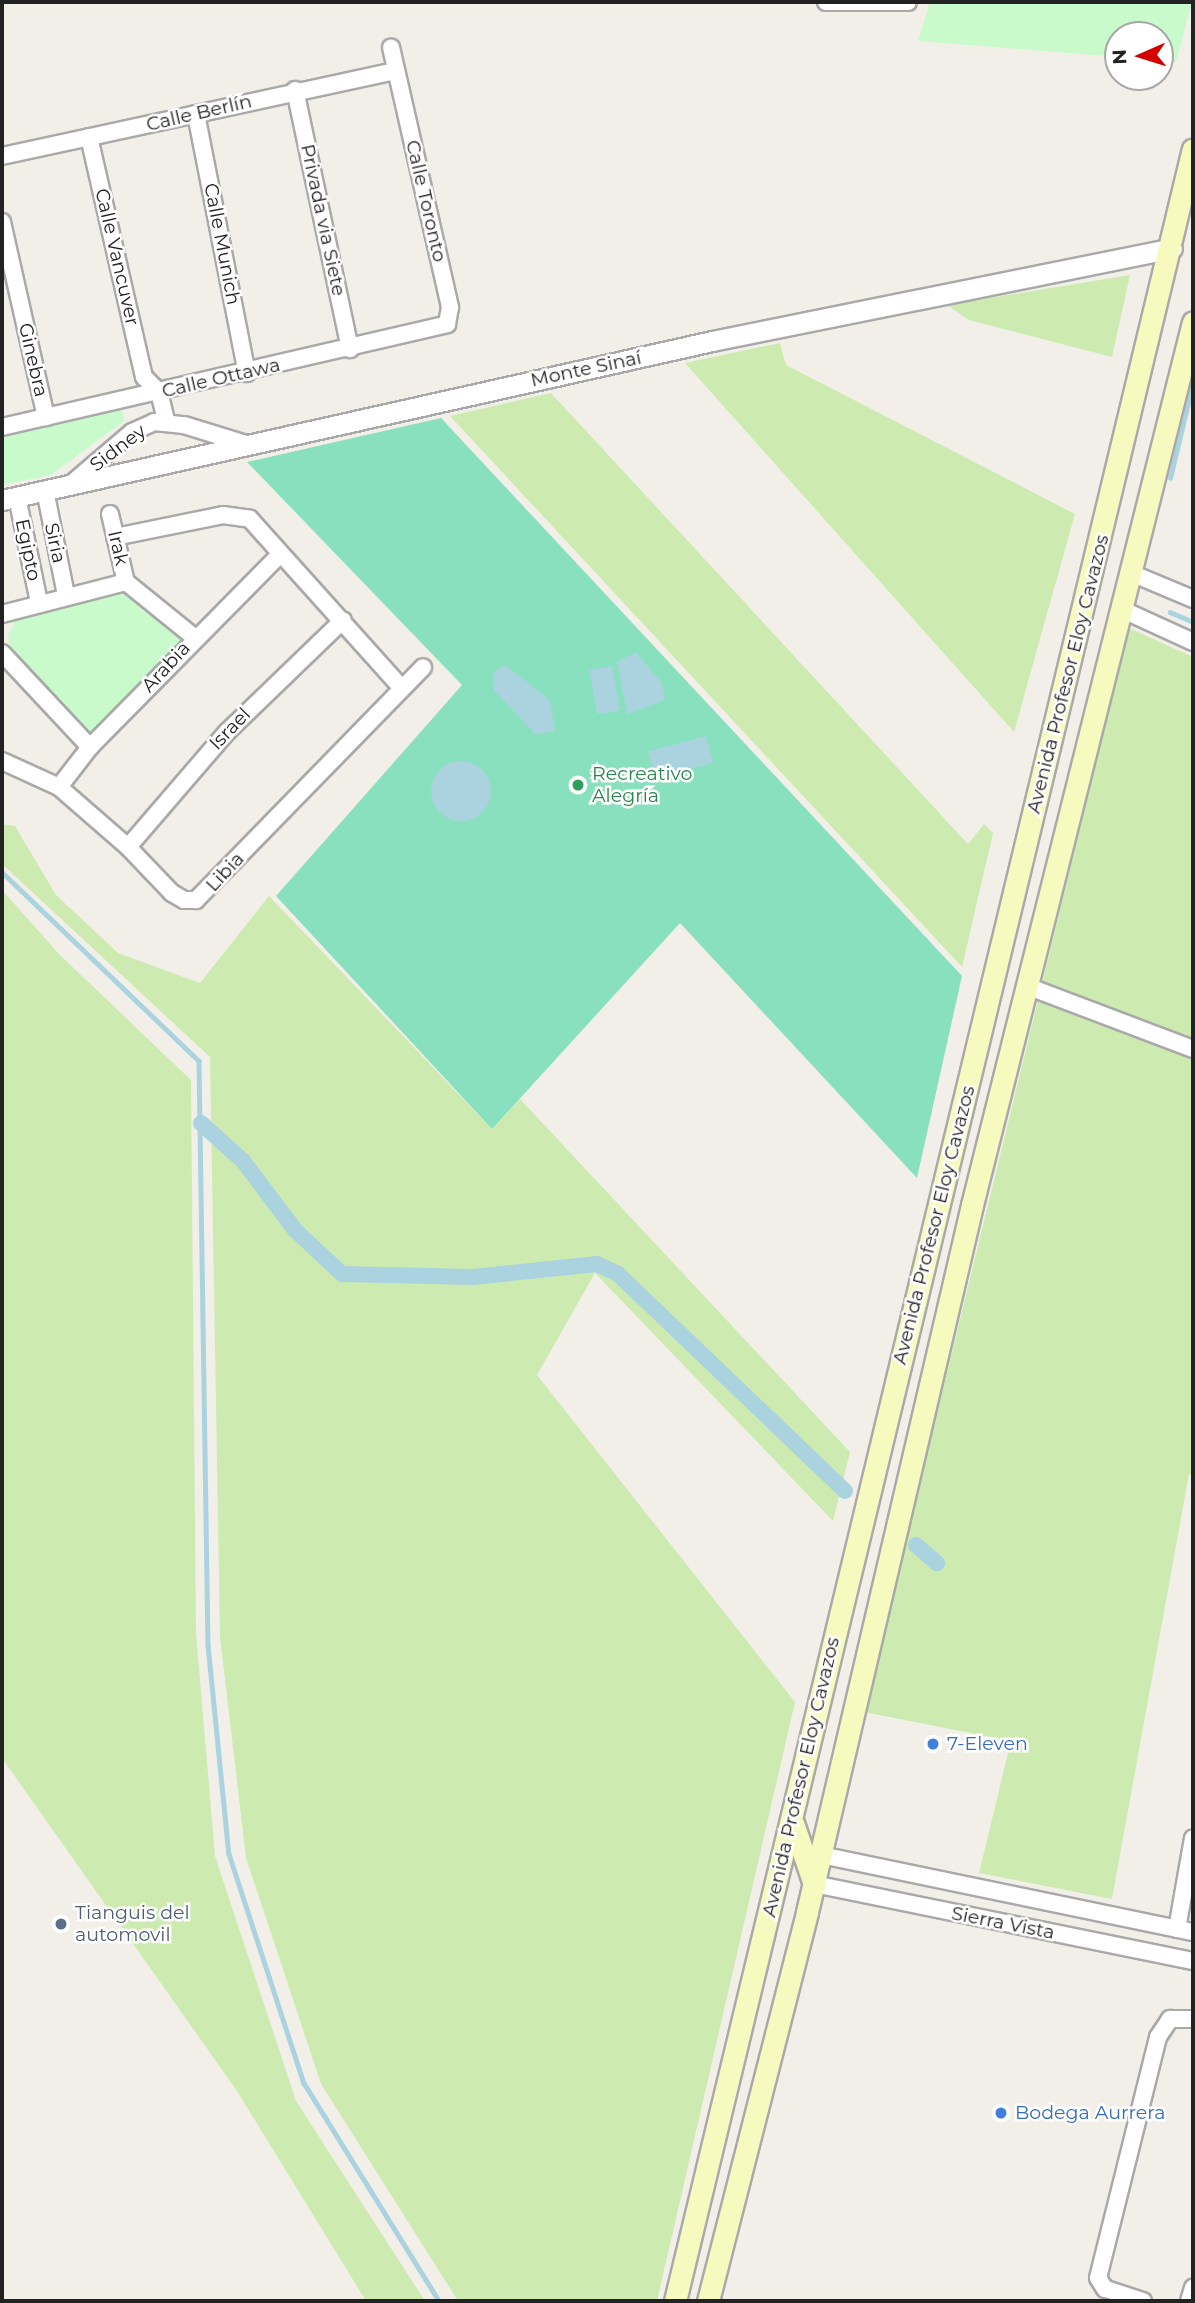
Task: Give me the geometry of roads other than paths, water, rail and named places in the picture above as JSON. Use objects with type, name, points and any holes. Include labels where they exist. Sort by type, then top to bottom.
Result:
[{"type":"main road","name":"Avenida Profesor Eloy Cavazos","points":[[675,2301],[952,1147],[1172,248],[1193,149]]},
{"type":"main road","name":"Avenida Profesor Eloy Cavazos","points":[[708,2301],[972,1205],[1193,322]]},
{"type":"main road","points":[[971,1070],[973,1118],[982,1127],[992,1127]]},
{"type":"main road","points":[[952,1147],[965,1144],[974,1151],[972,1205]]},
{"type":"main road","points":[[771,1909],[780,1891],[814,1869],[796,1841],[793,1811]]},
{"type":"street","points":[[826,2],[908,2]]},
{"type":"street","name":"Calle Toronto","points":[[391,48],[450,307],[450,317],[441,329]]},
{"type":"street","name":"Calle Berlín","points":[[2,156],[295,90],[396,71]]},
{"type":"street","name":"Privada via Siete","points":[[295,90],[351,349]]},
{"type":"street","name":"Calle Munich","points":[[196,114],[247,373]]},
{"type":"street","name":"Calle Vancuver","points":[[89,137],[144,377]]},
{"type":"street","name":"Ginebra","points":[[2,222],[46,417]]},
{"type":"street","name":"Monte Sinaí","points":[[9,499],[712,341],[1172,248]]},
{"type":"street","name":"Calle Ottawa","points":[[2,427],[441,329]]},
{"type":"street","points":[[143,425],[137,397],[144,377],[159,392],[166,421]]},
{"type":"street","name":"Sidney","points":[[71,484],[143,425],[166,421],[249,445]]},
{"type":"street","name":"Siria","points":[[45,490],[66,595]]},
{"type":"street","name":"Egipto","points":[[9,499],[39,603]]},
{"type":"street","name":"Irak","points":[[110,514],[126,582]]},
{"type":"street","points":[[115,537],[223,514],[250,519],[401,687]]},
{"type":"street","name":"Arabia","points":[[60,787],[90,747],[194,637],[280,554]]},
{"type":"street","points":[[1131,573],[1193,599]]},
{"type":"street","points":[[2,614],[66,595],[126,582],[194,637]]},
{"type":"street","points":[[1121,610],[1193,642]]},
{"type":"street","name":"Israel","points":[[128,847],[227,732],[343,620]]},
{"type":"street","points":[[2,653],[90,747]]},
{"type":"street","name":"Libia","points":[[2,761],[60,787],[128,847],[178,897],[200,898],[423,667]]},
{"type":"street","points":[[1027,986],[1193,1049]]},
{"type":"street","points":[[1185,1930],[1192,1849]]},
{"type":"street","name":"Sierra Vista","points":[[814,1869],[1046,1901],[1185,1930]]},
{"type":"street","name":"Sierra Vista","points":[[814,1869],[1039,1930],[1193,1961]]},
{"type":"street","points":[[1039,1930],[1046,1901]]},
{"type":"street","points":[[1143,2301],[1102,2288],[1098,2277],[1158,2037],[1170,2019],[1193,2019]]},
{"type":"street","points":[[1189,2301],[1193,2288]]},
{"type":"water","points":[[636,652],[662,683],[665,700],[627,714],[617,662]]},
{"type":"water","points":[[505,665],[550,700],[555,731],[535,734],[494,690],[493,672]]},
{"type":"water","points":[[612,666],[620,710],[597,714],[589,670]]},
{"type":"water","points":[[706,736],[713,763],[655,779],[648,752]]},
{"type":"water","points":[[461,761],[478,766],[486,774],[491,791],[486,808],[478,816],[461,821],[444,816],[436,808],[431,791],[436,774],[444,766]]},
{"type":"waterway","points":[[1170,478],[1193,382]]},
{"type":"waterway","points":[[1170,612],[1193,622]]},
{"type":"waterway","points":[[2,872],[199,1061],[208,1645],[229,1854],[304,2083],[439,2301]]},
{"type":"waterway","points":[[201,1123],[243,1161],[295,1230],[342,1274],[473,1277],[597,1264],[618,1274],[845,1491]]},
{"type":"waterway","points":[[916,1545],[937,1563]]},
{"type":"place","name":"Recreativo Alegría","points":[[578,785]]},
{"type":"place","name":"7-Eleven","points":[[933,1744]]},
{"type":"place","name":"Tianguis del automovil","points":[[61,1924]]},
{"type":"place","name":"Bodega Aurrera","points":[[1001,2113]]}]
